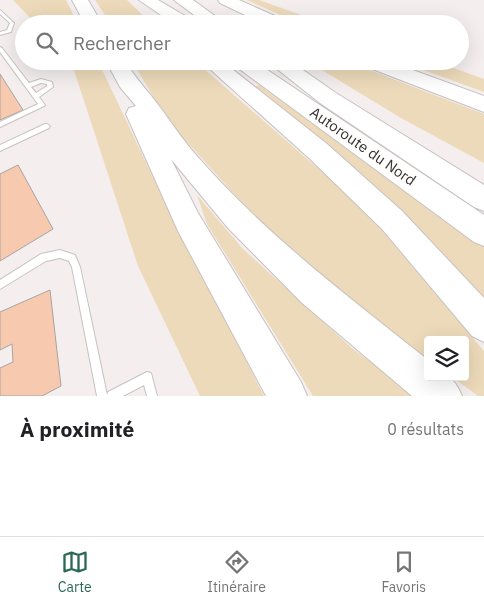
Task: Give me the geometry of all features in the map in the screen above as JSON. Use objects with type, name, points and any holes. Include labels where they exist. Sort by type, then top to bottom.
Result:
[{"type":"highway","points":[[80,0],[89,15]]},
{"type":"highway","points":[[147,0],[150,11],[155,15]]},
{"type":"highway","points":[[147,0],[171,15]]},
{"type":"highway","points":[[182,0],[204,15]]},
{"type":"highway","points":[[226,0],[258,15]]},
{"type":"highway","points":[[221,70],[318,151],[392,220],[484,324]]},
{"type":"highway","name":"Autoroute du Nord","points":[[254,70],[484,232]]},
{"type":"highway","name":"Autoroute du Nord","points":[[290,70],[312,84],[328,98],[484,199]]},
{"type":"highway","points":[[393,70],[484,104]]},
{"type":"highway","points":[[121,72],[129,99],[188,222],[287,396]]},
{"type":"highway","points":[[121,72],[186,161],[238,219],[313,290],[442,396]]},
{"type":"highway","points":[[312,84],[334,90],[484,177]]},
{"type":"lane","points":[[0,10],[12,23],[9,31],[0,34]]},
{"type":"lane","points":[[0,49],[15,70]]},
{"type":"lane","points":[[0,124],[42,105],[15,70]]},
{"type":"lane","points":[[27,86],[41,81],[50,83],[50,87],[35,97]]},
{"type":"lane","points":[[0,148],[48,126]]},
{"type":"lane","points":[[0,285],[44,257],[60,254],[72,258],[76,267],[102,396]]},
{"type":"lane","points":[[112,396],[147,377],[152,396]]},
{"type":"shaded area","points":[[13,0],[66,0],[74,15],[27,15]]},
{"type":"shaded area","points":[[95,0],[127,0],[143,15],[105,15]]},
{"type":"shaded area","points":[[247,0],[259,0],[302,15],[280,15]]},
{"type":"shaded area","points":[[74,70],[102,70],[169,211],[264,396],[200,396],[138,266]]},
{"type":"shaded area","points":[[137,70],[205,70],[361,206],[484,351],[484,396],[478,396],[457,381],[469,381],[469,336],[424,336],[424,357],[397,338],[265,228],[167,120]]},
{"type":"shaded area","points":[[322,70],[369,70],[484,114],[484,163],[401,118]]},
{"type":"shaded area","points":[[423,70],[459,70],[484,79],[484,92]]},
{"type":"shaded area","points":[[259,85],[484,246],[484,306],[386,200],[255,87]]},
{"type":"shaded area","points":[[197,195],[242,248],[353,349],[417,396],[313,396],[207,224]]},
{"type":"building","points":[[0,74],[23,110],[0,120]]},
{"type":"building","points":[[18,165],[53,229],[0,261],[0,174]]},
{"type":"building","points":[[50,290],[61,386],[42,396],[0,396],[0,368],[13,362],[12,344],[0,350],[0,312]]}]
